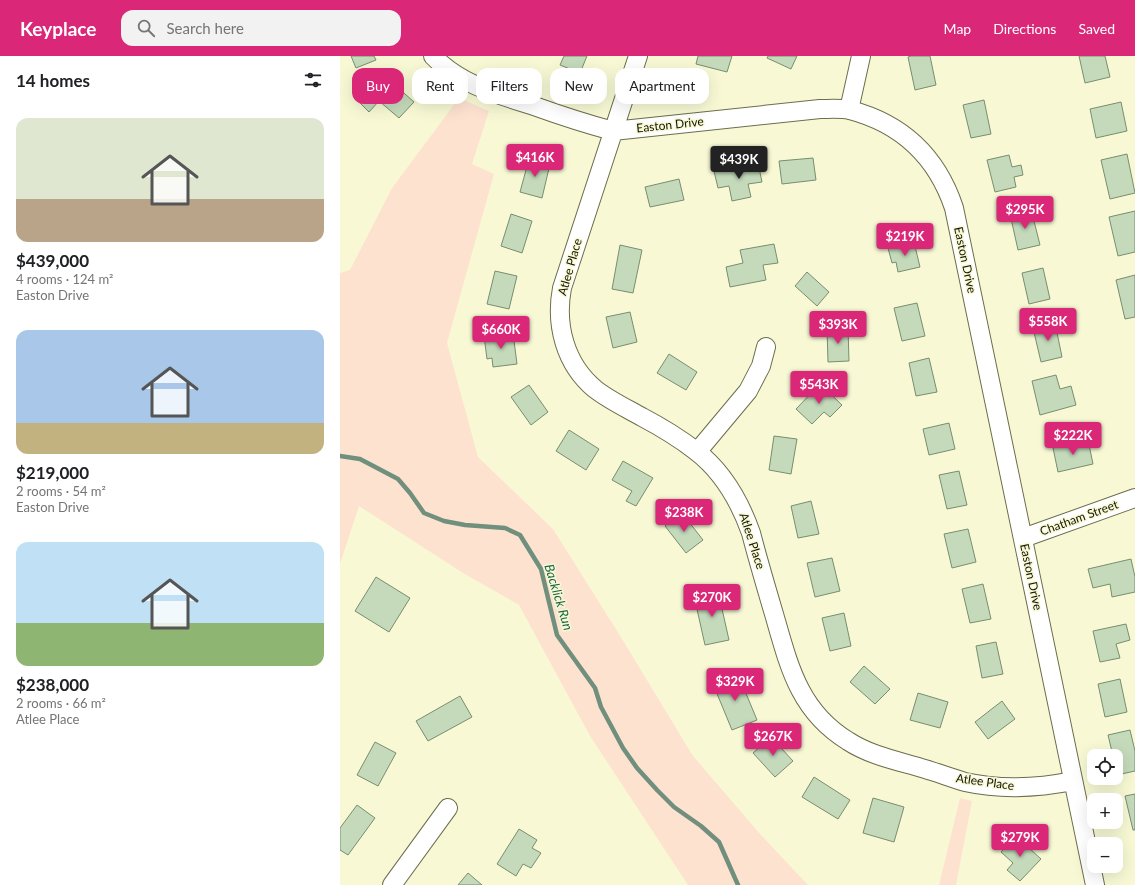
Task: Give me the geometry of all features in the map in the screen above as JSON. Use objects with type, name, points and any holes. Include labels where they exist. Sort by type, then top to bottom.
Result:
[{"type":"street","name":"Easton Drive","points":[[433,56],[453,74],[485,90],[590,125],[613,131],[820,109],[849,110],[885,123],[904,135],[931,161],[949,192],[954,208],[1095,885]]},
{"type":"street","name":"Atlee Place","points":[[638,56],[562,288],[560,320],[562,334],[573,362],[583,376],[608,398],[659,426],[697,452],[711,465],[727,485],[744,515],[788,664],[799,689],[813,710],[830,728],[848,741],[869,752],[966,782],[999,787],[1026,787],[1073,781]]},
{"type":"street","points":[[849,110],[860,56]]},
{"type":"street","points":[[697,452],[748,391],[761,366],[766,347]]},
{"type":"street","name":"Chatham Street","points":[[1023,538],[1135,498]]},
{"type":"street","points":[[392,885],[448,808]]},
{"type":"shaded area","points":[[468,102],[489,111],[472,164],[494,174],[447,343],[478,457],[553,529],[693,756],[761,835],[808,885],[688,885],[590,736],[519,605],[463,573],[359,506],[340,564],[340,273],[350,270],[392,188],[455,104],[468,104]]},
{"type":"shaded area","points":[[960,798],[972,801],[956,885],[939,885]]},
{"type":"building","points":[[351,56],[374,56],[376,60],[356,68]]},
{"type":"building","points":[[564,56],[587,56],[582,68],[568,68],[560,65]]},
{"type":"building","points":[[698,56],[732,56],[727,72],[696,64]]},
{"type":"building","points":[[768,56],[797,56],[791,69],[767,58]]},
{"type":"building","points":[[930,56],[936,85],[915,90],[908,57]]},
{"type":"building","points":[[1079,56],[1105,56],[1110,77],[1085,83]]},
{"type":"building","points":[[404,93],[412,100],[412,104],[399,118],[383,104],[404,104]]},
{"type":"building","points":[[984,100],[991,134],[971,138],[963,105]]},
{"type":"building","points":[[1121,102],[1127,131],[1096,138],[1090,109]]},
{"type":"building","points":[[361,104],[376,104],[369,112]]},
{"type":"building","points":[[1127,154],[1135,193],[1110,199],[1101,160]]},
{"type":"building","points":[[1009,155],[1012,167],[1021,165],[1023,175],[1014,177],[1016,187],[995,192],[987,160]]},
{"type":"building","points":[[813,158],[816,180],[782,184],[779,161]]},
{"type":"building","points":[[529,159],[550,164],[542,198],[520,192]]},
{"type":"building","points":[[758,163],[762,182],[748,184],[751,197],[732,201],[729,186],[718,188],[714,171]]},
{"type":"building","points":[[679,179],[684,200],[650,207],[645,187]]},
{"type":"building","points":[[1031,209],[1040,245],[1018,250],[1010,214]]},
{"type":"building","points":[[1135,211],[1135,252],[1118,256],[1109,217]]},
{"type":"building","points":[[511,214],[532,221],[522,253],[501,246]]},
{"type":"building","points":[[914,242],[920,267],[898,272],[896,262],[892,263],[888,248]]},
{"type":"building","points":[[774,244],[778,263],[763,265],[766,280],[730,287],[726,267],[743,263],[740,250]]},
{"type":"building","points":[[620,245],[642,250],[633,293],[612,289]]},
{"type":"building","points":[[1043,268],[1050,299],[1029,304],[1022,273]]},
{"type":"building","points":[[495,271],[517,276],[509,309],[487,304]]},
{"type":"building","points":[[807,272],[829,292],[817,306],[795,286]]},
{"type":"building","points":[[1135,275],[1135,317],[1125,319],[1116,280]]},
{"type":"building","points":[[917,303],[925,336],[902,341],[894,308]]},
{"type":"building","points":[[630,312],[637,342],[613,348],[606,317]]},
{"type":"building","points":[[1055,323],[1062,357],[1041,362],[1033,328]]},
{"type":"building","points":[[848,328],[849,361],[828,362],[827,329]]},
{"type":"building","points":[[513,333],[517,364],[493,367],[492,358],[487,359],[484,336]]},
{"type":"building","points":[[669,354],[697,372],[686,390],[657,373]]},
{"type":"building","points":[[929,358],[937,392],[916,396],[909,363]]},
{"type":"building","points":[[1056,375],[1060,389],[1071,386],[1076,405],[1040,415],[1032,381]]},
{"type":"building","points":[[820,384],[842,405],[830,417],[824,412],[812,424],[796,409]]},
{"type":"building","points":[[529,385],[548,412],[531,425],[511,397]]},
{"type":"building","points":[[949,423],[955,449],[929,455],[923,429]]},
{"type":"building","points":[[569,430],[599,449],[586,470],[556,451]]},
{"type":"building","points":[[774,436],[797,439],[791,474],[769,470]]},
{"type":"building","points":[[1088,440],[1093,464],[1058,472],[1053,448]]},
{"type":"building","points":[[623,461],[653,478],[636,506],[626,501],[632,491],[612,480]]},
{"type":"building","points":[[959,471],[967,505],[947,509],[939,475]]},
{"type":"building","points":[[811,501],[819,534],[798,538],[791,506]]},
{"type":"building","points":[[682,513],[703,540],[686,553],[665,526]]},
{"type":"building","points":[[968,529],[976,562],[952,568],[944,534]]},
{"type":"building","points":[[832,558],[840,591],[815,597],[807,563]]},
{"type":"building","points":[[1131,559],[1135,577],[1135,592],[1112,597],[1110,584],[1093,588],[1088,569]]},
{"type":"building","points":[[376,577],[410,598],[389,632],[355,611]]},
{"type":"building","points":[[983,584],[991,619],[970,623],[962,589]]},
{"type":"building","points":[[718,591],[729,640],[705,645],[694,596]]},
{"type":"building","points":[[844,613],[851,646],[830,651],[822,618]]},
{"type":"building","points":[[1126,624],[1130,640],[1116,644],[1120,658],[1100,662],[1093,631]]},
{"type":"building","points":[[996,642],[1003,674],[982,678],[976,646]]},
{"type":"building","points":[[864,666],[890,689],[875,704],[850,682]]},
{"type":"building","points":[[738,674],[757,720],[732,730],[713,684]]},
{"type":"building","points":[[1120,679],[1127,712],[1105,717],[1098,684]]},
{"type":"building","points":[[918,693],[948,702],[940,728],[910,720]]},
{"type":"building","points":[[460,696],[472,717],[428,741],[416,721]]},
{"type":"building","points":[[1002,701],[1015,719],[988,739],[975,722]]},
{"type":"building","points":[[1130,730],[1135,751],[1135,771],[1123,774],[1123,749],[1111,749],[1108,735]]},
{"type":"building","points":[[771,737],[793,761],[775,777],[753,753]]},
{"type":"building","points":[[375,742],[396,753],[378,786],[357,775]]},
{"type":"building","points":[[814,777],[850,800],[838,819],[802,797]]},
{"type":"building","points":[[1135,794],[1135,830],[1133,830],[1125,796]]},
{"type":"building","points":[[873,798],[904,807],[894,842],[863,833]]},
{"type":"building","points":[[357,805],[375,818],[348,855],[340,850],[340,828]]},
{"type":"building","points":[[519,829],[537,840],[532,848],[541,853],[531,868],[523,864],[516,876],[497,864]]},
{"type":"building","points":[[1016,836],[1041,859],[1020,881],[1007,870],[1013,863],[1001,852]]},
{"type":"building","points":[[468,873],[482,885],[458,885]]},
{"type":"waterway","name":"Backlick Run","points":[[340,456],[360,459],[398,479],[424,513],[444,521],[465,525],[505,528],[520,535],[541,569],[557,635],[595,688],[601,707],[623,748],[637,768],[674,807],[701,826],[719,842],[738,885]]}]
